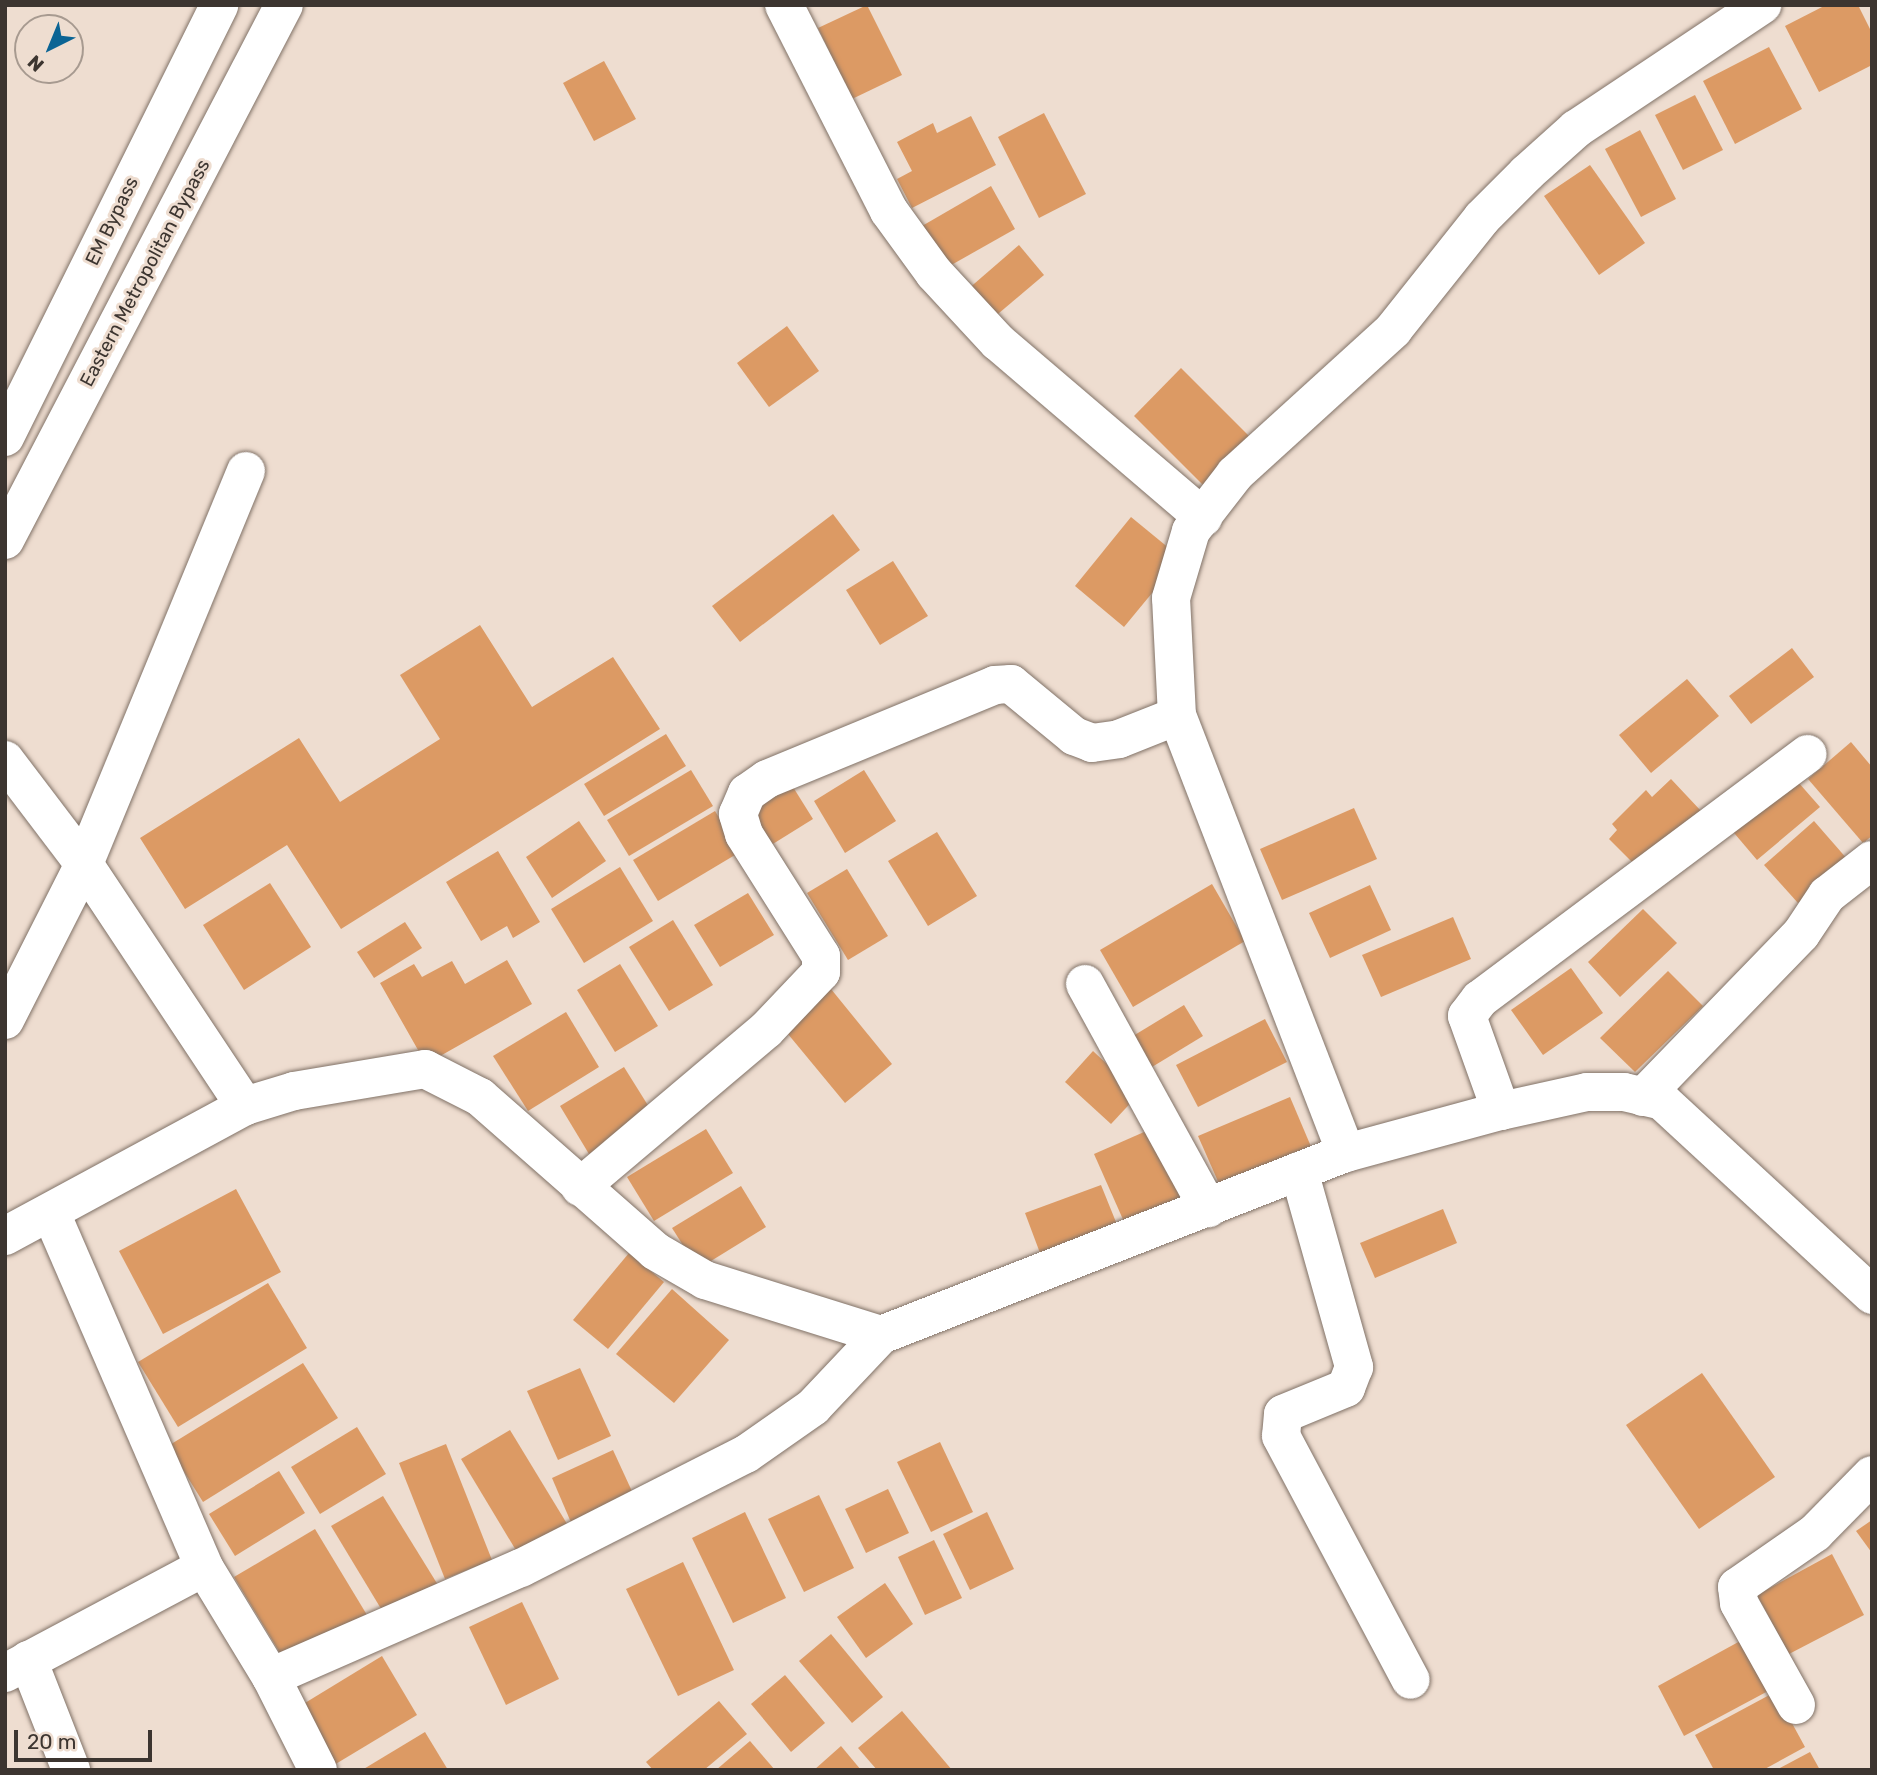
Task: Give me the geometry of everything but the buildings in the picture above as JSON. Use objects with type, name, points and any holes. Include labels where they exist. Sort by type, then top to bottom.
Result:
[{"type":"street","name":"EM Bypass","points":[[5,438],[219,5]]},
{"type":"street","name":"Eastern Metropolitan Bypass","points":[[5,540],[284,5]]},
{"type":"street","points":[[784,5],[889,211],[934,273],[1007,351],[1203,517]]},
{"type":"street","points":[[1346,1153],[1177,716],[1171,598],[1191,531],[1235,474],[1393,330],[1482,218],[1527,173],[1576,129],[1762,5]]},
{"type":"street","points":[[5,1020],[84,864],[246,471]]},
{"type":"street","points":[[580,1187],[766,1030],[821,972],[821,956],[744,834],[738,814],[747,793],[767,779],[995,685],[1011,684],[1074,736],[1092,743],[1119,739],[1177,716]]},
{"type":"street","points":[[1501,1111],[1467,1016],[1480,999],[1808,754]]},
{"type":"street","points":[[5,760],[84,864],[245,1106]]},
{"type":"street","points":[[1643,1097],[1801,934],[1827,895],[1872,860]]},
{"type":"street","points":[[1085,984],[1208,1208]]},
{"type":"street","points":[[5,1236],[245,1106],[294,1091],[425,1069],[480,1097],[655,1251],[705,1280],[881,1335]]},
{"type":"street","points":[[271,1678],[521,1568],[747,1454],[813,1407],[881,1335],[1346,1153],[1501,1111],[1587,1092],[1662,1101],[1712,1142],[1872,1295]]},
{"type":"street","points":[[1299,1171],[1354,1367],[1346,1388],[1283,1415],[1282,1436],[1411,1680]]},
{"type":"street","points":[[51,1213],[204,1567],[271,1678],[318,1770]]},
{"type":"street","points":[[1796,1705],[1739,1603],[1737,1587],[1815,1533],[1872,1475]]},
{"type":"street","points":[[71,1770],[17,1667],[204,1567]]}]
